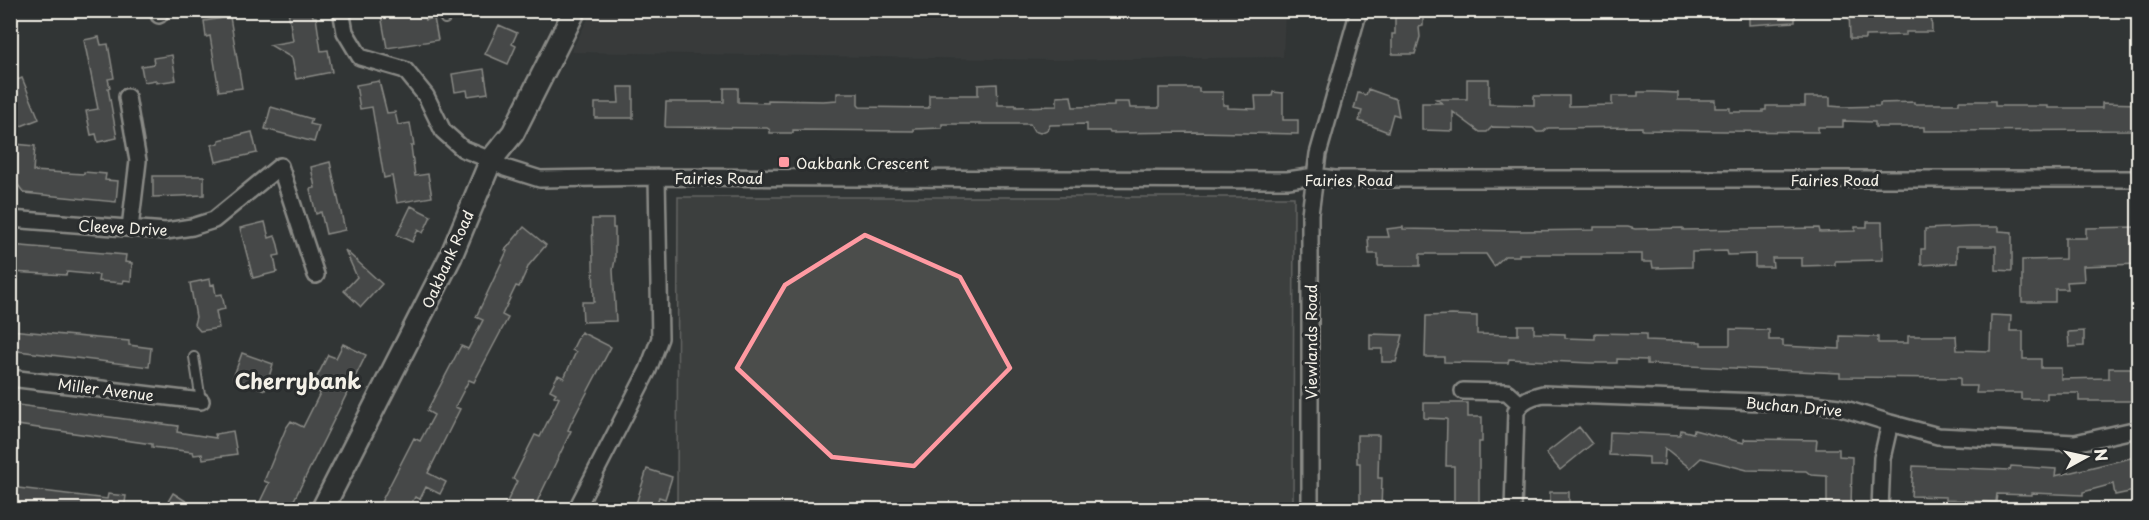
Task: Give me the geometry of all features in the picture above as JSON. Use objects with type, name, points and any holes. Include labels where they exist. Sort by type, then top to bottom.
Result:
[{"type":"street","name":"Fairies Road","points":[[342,10],[345,32],[360,57],[405,70],[426,96],[443,131],[463,149],[505,168],[540,178],[1288,180],[1315,176],[1334,179],[2139,179]]},
{"type":"street","name":"Oakbank Road","points":[[322,510],[451,256],[491,160],[513,133],[575,10]]},
{"type":"street","name":"Viewlands Road","points":[[1310,510],[1310,214],[1320,143],[1359,10]]},
{"type":"street","points":[[127,97],[138,161],[130,228]]},
{"type":"street","name":"Cleeve Drive","points":[[10,219],[165,231],[192,227],[214,220],[280,166],[316,275]]},
{"type":"street","points":[[576,510],[648,370],[660,338],[657,177]]},
{"type":"street","name":"Miller Avenue","points":[[10,378],[201,401]]},
{"type":"street","points":[[1463,391],[1507,392],[1520,404],[1515,418],[1513,510]]},
{"type":"street","name":"Buchan Drive","points":[[1520,404],[1529,397],[1543,394],[1799,403],[1839,407],[1938,436],[2075,443],[2139,429]]},
{"type":"street","points":[[1880,510],[1882,458],[1890,423]]},
{"type":"lane","points":[[194,357],[201,401]]},
{"type":"highlighted area","points":[[865,235],[960,277],[1010,368],[914,466],[832,457],[737,368],[785,285]]},
{"type":"shaded area","points":[[592,11],[1285,11],[1283,57],[1051,60],[571,52]]},
{"type":"shaded area","points":[[678,197],[1294,197],[1293,509],[677,509]]},
{"type":"building","points":[[288,10],[312,10],[313,17],[316,17],[321,51],[328,50],[332,72],[296,79],[292,58],[270,45],[293,41]]},
{"type":"building","points":[[390,10],[424,10],[425,20],[434,18],[438,40],[387,48],[381,15],[391,14]]},
{"type":"building","points":[[1395,10],[1423,10],[1423,26],[1419,27],[1420,37],[1415,54],[1392,54]]},
{"type":"building","points":[[1749,10],[1795,10],[1795,22],[1749,25]]},
{"type":"building","points":[[1849,10],[1931,10],[1932,32],[1906,32],[1906,35],[1865,36],[1865,39],[1850,39]]},
{"type":"building","points":[[230,17],[242,88],[219,91],[210,36],[206,37],[204,21]]},
{"type":"building","points":[[499,25],[517,33],[512,44],[516,46],[508,64],[485,54]]},
{"type":"building","points":[[99,37],[101,45],[108,44],[114,78],[108,79],[110,87],[108,88],[117,138],[98,142],[96,134],[91,135],[86,111],[98,109],[84,40]]},
{"type":"building","points":[[172,55],[176,80],[144,82],[141,66],[154,64],[153,58]]},
{"type":"building","points":[[484,69],[488,93],[468,96],[467,90],[455,92],[452,74]]},
{"type":"building","points":[[22,78],[39,119],[16,128],[10,115],[10,83]]},
{"type":"building","points":[[1467,79],[1489,79],[1489,104],[1534,105],[1534,96],[1569,96],[1569,106],[1612,105],[1612,96],[1638,96],[1638,92],[1654,92],[1678,93],[1678,100],[1715,100],[1715,108],[1730,108],[1730,112],[1763,112],[1766,106],[1805,106],[1805,97],[1830,97],[1830,106],[1843,107],[1914,102],[1914,104],[1959,104],[1959,101],[1995,101],[1995,106],[2048,106],[2048,108],[2102,108],[2102,103],[2139,104],[2139,126],[2134,127],[2135,130],[1924,131],[1924,127],[1875,127],[1875,122],[1843,121],[1843,127],[1818,127],[1818,132],[1642,130],[1642,127],[1548,128],[1543,132],[1537,132],[1533,128],[1492,127],[1487,132],[1480,132],[1453,112],[1453,131],[1422,130],[1422,103],[1442,103],[1436,99],[1467,99]]},
{"type":"building","points":[[379,81],[387,113],[395,112],[398,125],[410,123],[414,146],[411,146],[415,176],[428,174],[432,197],[397,203],[392,176],[384,178],[372,107],[360,109],[356,85]]},
{"type":"building","points":[[997,84],[998,105],[1016,105],[1016,107],[1057,106],[1057,97],[1071,96],[1073,107],[1114,106],[1114,102],[1129,102],[1130,108],[1159,108],[1159,88],[1199,88],[1199,92],[1223,92],[1223,105],[1228,105],[1228,108],[1256,109],[1255,96],[1272,96],[1273,92],[1283,93],[1283,120],[1298,120],[1298,134],[1110,133],[1109,131],[1087,131],[1087,124],[1050,125],[1047,130],[1040,133],[1034,131],[1030,124],[942,124],[942,128],[914,129],[914,131],[793,130],[793,133],[770,133],[767,128],[665,127],[666,102],[724,102],[724,88],[738,88],[738,102],[837,100],[837,93],[858,93],[860,107],[929,108],[929,95],[978,95],[978,85]]},
{"type":"building","points":[[618,87],[633,87],[633,118],[595,118],[595,103],[619,103]]},
{"type":"building","points":[[1368,89],[1396,99],[1399,116],[1393,114],[1388,132],[1359,121],[1362,111],[1354,109],[1358,93],[1366,95]]},
{"type":"building","points":[[271,107],[312,119],[310,124],[319,126],[314,142],[265,129]]},
{"type":"building","points":[[252,132],[257,153],[216,162],[212,145],[219,143],[219,140]]},
{"type":"building","points":[[15,144],[35,146],[33,171],[106,174],[105,180],[118,181],[116,202],[24,193],[12,177]]},
{"type":"building","points":[[330,162],[345,230],[326,234],[321,212],[316,214],[310,189],[315,188],[311,167]]},
{"type":"building","points":[[153,176],[204,176],[204,195],[153,197]]},
{"type":"building","points":[[411,206],[431,216],[423,233],[418,230],[412,242],[397,235]]},
{"type":"building","points":[[592,219],[613,219],[616,321],[583,322],[582,302],[594,302]]},
{"type":"building","points":[[265,222],[269,238],[275,236],[278,245],[280,255],[274,256],[277,272],[253,278],[240,228]]},
{"type":"building","points":[[1867,222],[1882,222],[1883,260],[1835,261],[1835,265],[1802,266],[1802,258],[1772,258],[1773,267],[1755,267],[1755,254],[1728,255],[1727,251],[1692,252],[1692,267],[1653,268],[1652,262],[1642,262],[1642,254],[1519,254],[1519,256],[1505,256],[1494,266],[1486,254],[1420,254],[1420,266],[1378,266],[1378,254],[1369,254],[1368,237],[1389,237],[1387,229],[1403,227],[1403,229],[1519,231],[1594,230],[1594,227],[1683,228],[1683,230],[1819,228],[1820,232],[1855,231],[1855,227],[1867,227]]},
{"type":"building","points":[[524,227],[546,245],[529,265],[519,287],[516,286],[502,315],[508,318],[474,382],[469,380],[455,407],[460,409],[428,473],[446,482],[440,494],[426,487],[420,499],[415,497],[408,510],[377,510],[414,438],[420,441],[434,415],[427,411],[461,346],[468,349],[483,320],[476,317],[507,251],[505,250]]},
{"type":"building","points":[[1999,227],[1999,231],[2012,232],[2012,271],[1996,270],[1996,246],[1957,246],[1957,263],[1921,265],[1921,249],[1925,249],[1925,229]]},
{"type":"building","points":[[2139,227],[2139,264],[2083,266],[2084,281],[2067,282],[2068,289],[2055,289],[2055,302],[2022,302],[2022,260],[2065,259],[2065,238],[2086,238],[2086,228]]},
{"type":"building","points":[[10,245],[126,255],[125,262],[132,263],[131,281],[124,280],[123,283],[98,281],[99,275],[67,272],[66,275],[10,272]]},
{"type":"building","points":[[345,250],[382,284],[361,307],[344,291],[357,277]]},
{"type":"building","points":[[210,279],[211,285],[214,284],[216,295],[222,294],[225,309],[216,311],[219,328],[200,331],[194,324],[196,317],[190,283]]},
{"type":"building","points":[[1991,315],[2011,316],[2010,331],[2023,331],[2023,359],[2041,359],[2041,368],[2061,368],[2061,379],[2109,378],[2109,368],[2131,368],[2131,401],[2079,401],[2079,393],[2047,393],[2047,399],[2021,399],[2021,393],[1976,393],[1977,386],[1960,386],[1960,378],[1840,377],[1840,373],[1647,364],[1647,360],[1617,359],[1617,363],[1590,363],[1509,359],[1508,363],[1444,362],[1444,357],[1425,357],[1426,316],[1477,316],[1477,334],[1518,335],[1518,325],[1534,325],[1534,333],[1565,334],[1565,338],[1595,339],[1595,333],[1646,334],[1646,340],[1730,345],[1730,329],[1769,330],[1769,340],[1783,340],[1783,346],[1840,349],[1840,336],[1878,337],[1878,343],[1908,343],[1908,336],[1956,336],[1957,350],[1990,351]]},
{"type":"building","points":[[10,330],[129,341],[129,345],[151,348],[149,367],[10,350]]},
{"type":"building","points":[[2084,331],[2084,346],[2069,347],[2068,332]]},
{"type":"building","points":[[581,332],[611,347],[571,423],[568,430],[571,431],[533,510],[503,510],[517,481],[513,479],[535,435],[540,437],[559,398],[554,396],[556,393],[550,390],[558,375],[564,378],[576,352],[572,350]]},
{"type":"building","points":[[1370,334],[1403,335],[1396,362],[1382,362],[1382,349],[1370,349]]},
{"type":"building","points":[[343,344],[366,355],[289,510],[256,510],[269,483],[264,481],[286,428],[291,421],[303,427],[320,393],[311,389],[328,355],[336,358]]},
{"type":"building","points":[[242,353],[273,364],[265,390],[233,378]]},
{"type":"building","points":[[1424,403],[1468,403],[1468,417],[1482,417],[1482,442],[1479,442],[1479,510],[1454,510],[1454,466],[1446,466],[1447,419],[1424,418]]},
{"type":"building","points":[[10,404],[178,426],[177,432],[216,438],[215,434],[233,431],[237,454],[203,459],[202,454],[194,455],[193,452],[152,447],[152,444],[10,424]]},
{"type":"building","points":[[1579,427],[1592,444],[1560,470],[1546,453]]},
{"type":"building","points":[[1681,430],[1693,433],[1694,430],[1744,443],[1744,439],[1817,440],[1816,449],[1839,449],[1839,456],[1852,457],[1851,510],[1827,510],[1827,476],[1811,475],[1806,471],[1747,470],[1701,458],[1690,468],[1665,448],[1664,465],[1649,465],[1649,457],[1609,455],[1610,432],[1680,435]]},
{"type":"building","points":[[1357,435],[1379,435],[1378,478],[1382,478],[1381,510],[1360,510],[1360,463],[1357,463]]},
{"type":"building","points":[[2135,457],[2139,469],[2139,490],[2115,495],[2113,484],[2083,492],[2083,495],[1997,494],[1996,502],[1911,496],[1913,466],[2010,470],[2011,466],[2056,469],[2055,476]]},
{"type":"building","points":[[647,469],[672,477],[665,499],[659,497],[655,510],[634,510]]},
{"type":"building","points":[[10,487],[107,499],[108,494],[126,496],[124,510],[27,510],[10,508]]},
{"type":"building","points":[[1550,492],[1569,492],[1569,510],[1550,510]]},
{"type":"building","points":[[173,493],[200,510],[163,510]]},
{"type":"place","name":"Oakbank Crescent","points":[[784,162]]},
{"type":"district","name":"Cherrybank","points":[[298,380]]}]
